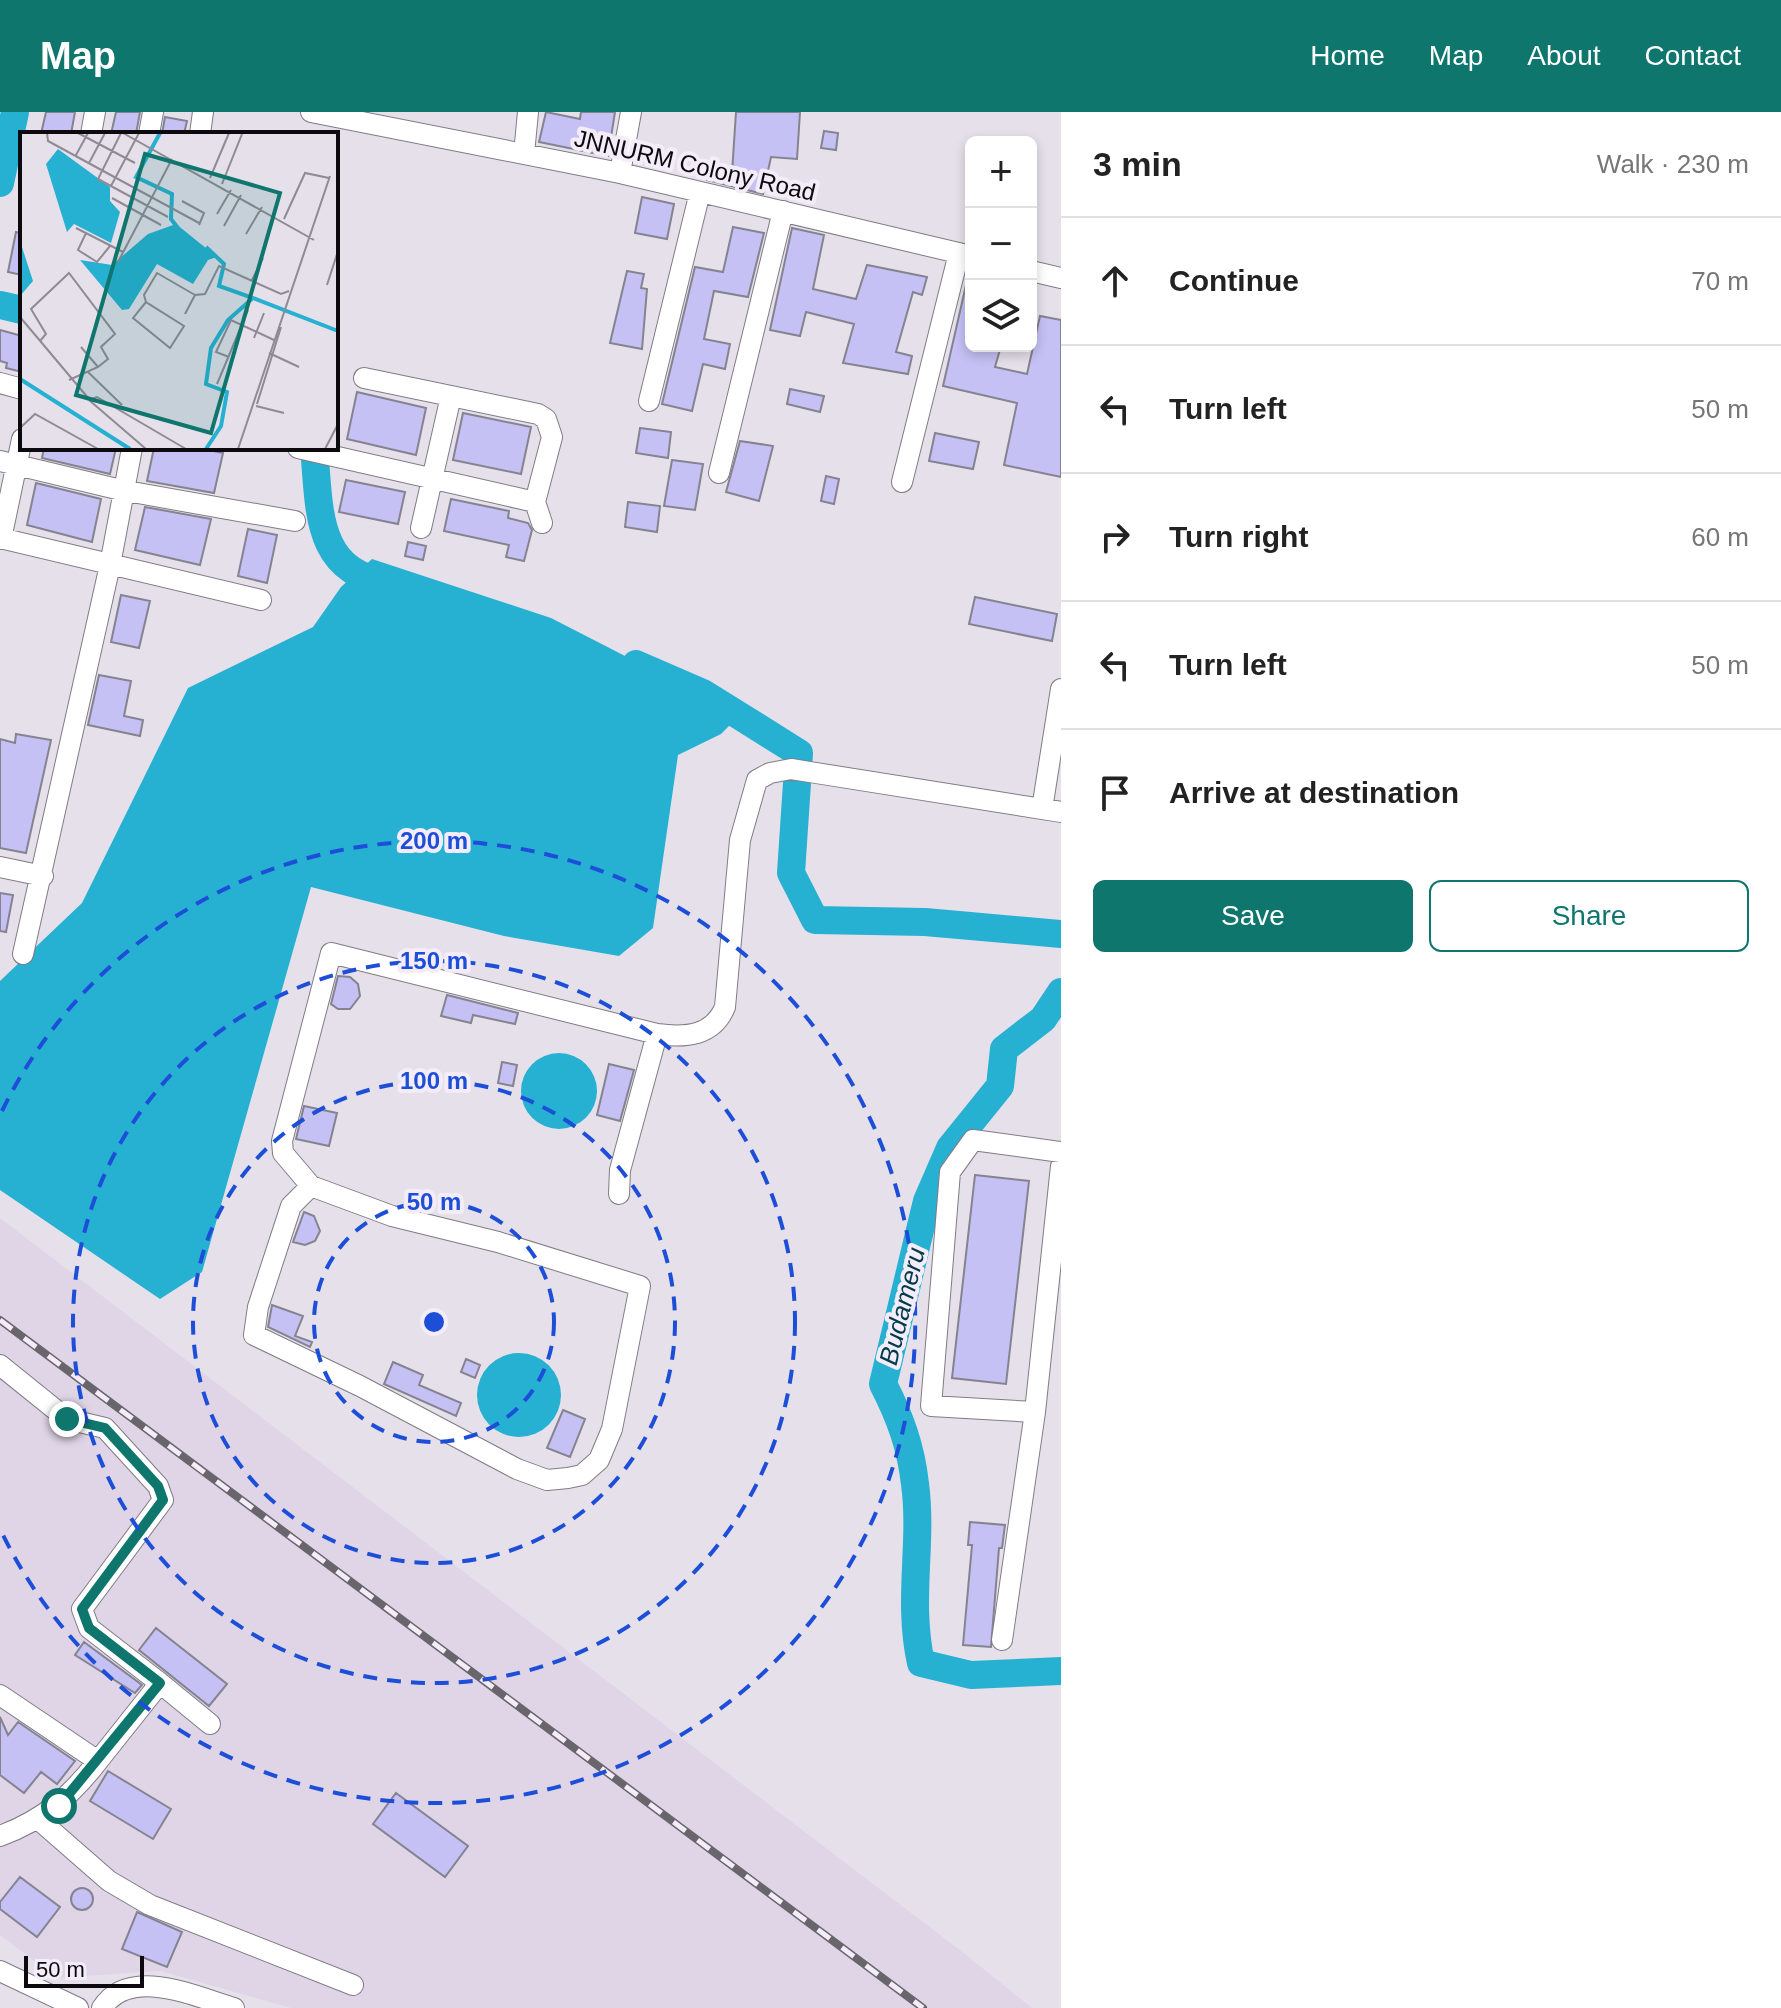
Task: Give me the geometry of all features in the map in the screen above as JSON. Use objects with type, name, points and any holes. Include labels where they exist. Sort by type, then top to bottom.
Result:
[{"type":"street","points":[[91,132],[95,112]]},
{"type":"street","points":[[149,132],[153,112]]},
{"type":"street","points":[[200,132],[203,112]]},
{"type":"street","name":"JNNURM Colony Road","points":[[311,112],[620,173],[965,255]]},
{"type":"street","points":[[524,154],[528,112]]},
{"type":"street","points":[[620,173],[631,112]]},
{"type":"street","points":[[649,401],[700,192]]},
{"type":"street","points":[[719,473],[783,211]]},
{"type":"street","points":[[902,482],[965,255]]},
{"type":"street","points":[[1037,272],[1061,278]]},
{"type":"street","points":[[364,378],[538,414],[546,419],[552,437],[535,502],[542,523]]},
{"type":"street","points":[[0,383],[20,388]]},
{"type":"street","points":[[421,528],[451,396]]},
{"type":"street","points":[[20,442],[8,463],[0,538],[261,600]]},
{"type":"street","points":[[23,954],[43,876],[110,565],[121,490],[131,450]]},
{"type":"street","points":[[309,450],[535,502]]},
{"type":"street","points":[[8,463],[121,490],[295,521]]},
{"type":"street","points":[[311,1186],[291,1206],[258,1307],[254,1335],[532,1475],[547,1480],[582,1475],[599,1460],[612,1429],[640,1286],[498,1242],[392,1216],[311,1186],[283,1153],[282,1141],[331,953],[657,1034],[687,1035],[718,1023],[725,1007],[740,840],[757,780],[770,773],[791,769],[818,776],[1052,811],[1061,689]]},
{"type":"street","points":[[0,867],[43,876]]},
{"type":"street","points":[[619,1194],[620,1170],[657,1034]]},
{"type":"street","points":[[1035,1412],[931,1406],[950,1172],[973,1140],[1061,1152]]},
{"type":"street","points":[[1002,1640],[1035,1412],[1061,1166]]},
{"type":"street","points":[[0,1365],[67,1419],[105,1428],[158,1486],[163,1500],[82,1609],[89,1628],[210,1724]]},
{"type":"street","points":[[0,1836],[59,1806],[160,1683]]},
{"type":"street","points":[[0,1695],[98,1761]]},
{"type":"street","points":[[38,1819],[109,1881],[150,1905],[353,1985]]},
{"type":"street","points":[[0,1971],[78,2008]]},
{"type":"street","points":[[102,2008],[120,1990],[155,1985],[234,2008]]},
{"type":"shaded area","points":[[0,1218],[1032,2008],[291,2008],[160,1971],[57,1978],[0,1935]]},
{"type":"water","points":[[372,559],[551,618],[740,715],[721,734],[678,755],[653,928],[619,956],[504,936],[311,887],[202,1272],[160,1299],[0,1190],[0,981],[82,903],[188,688],[313,627],[341,587]]},
{"type":"water","points":[[559,1053],[573,1056],[586,1064],[594,1077],[597,1091],[594,1105],[586,1118],[573,1126],[559,1129],[545,1126],[532,1118],[524,1105],[521,1091],[524,1077],[532,1064],[545,1056]]},
{"type":"water","points":[[519,1353],[542,1360],[554,1372],[561,1395],[554,1418],[542,1430],[519,1437],[496,1430],[484,1418],[477,1395],[484,1372],[496,1360]]},
{"type":"building","points":[[46,112],[75,112],[71,132],[41,132]]},
{"type":"building","points":[[116,112],[140,112],[136,132],[111,132]]},
{"type":"building","points":[[546,112],[580,119],[581,112],[615,112],[608,156],[539,142]]},
{"type":"building","points":[[736,112],[800,112],[797,159],[771,157],[763,194],[707,180],[708,169],[732,173]]},
{"type":"building","points":[[165,117],[187,121],[184,132],[162,132]]},
{"type":"building","points":[[824,131],[838,133],[836,150],[821,148]]},
{"type":"building","points":[[642,197],[674,204],[667,239],[635,233]]},
{"type":"building","points":[[733,227],[764,233],[748,297],[714,291],[704,339],[730,344],[725,369],[703,364],[692,411],[662,404],[695,267],[723,272]]},
{"type":"building","points":[[792,228],[824,235],[813,289],[856,299],[867,265],[927,277],[922,295],[913,292],[896,352],[912,356],[908,374],[843,363],[854,324],[806,312],[800,336],[770,330]]},
{"type":"building","points":[[16,232],[20,233],[20,275],[8,272]]},
{"type":"building","points":[[627,271],[644,274],[641,288],[647,289],[642,349],[610,343]]},
{"type":"building","points":[[965,289],[965,352],[999,352],[995,367],[1027,374],[1032,352],[1037,352],[1040,316],[1061,320],[1061,477],[1004,465],[1017,403],[943,386]]},
{"type":"building","points":[[0,330],[20,335],[20,372],[6,368],[7,363],[0,361]]},
{"type":"building","points":[[790,389],[824,396],[820,412],[787,404]]},
{"type":"building","points":[[357,392],[426,408],[416,455],[347,439]]},
{"type":"building","points":[[463,413],[531,427],[521,474],[453,460]]},
{"type":"building","points":[[640,428],[671,432],[668,458],[636,453]]},
{"type":"building","points":[[935,433],[979,442],[973,469],[929,461]]},
{"type":"building","points":[[740,441],[773,446],[759,501],[726,492]]},
{"type":"building","points":[[44,450],[116,450],[110,474],[42,458]]},
{"type":"building","points":[[154,450],[223,453],[214,493],[147,481]]},
{"type":"building","points":[[672,460],[703,464],[695,510],[664,506]]},
{"type":"building","points":[[826,476],[839,479],[834,504],[821,501]]},
{"type":"building","points":[[346,480],[405,492],[398,524],[339,512]]},
{"type":"building","points":[[36,483],[101,499],[92,542],[27,525]]},
{"type":"building","points":[[451,499],[509,511],[508,518],[528,523],[532,530],[524,561],[506,557],[509,545],[444,531]]},
{"type":"building","points":[[628,502],[660,506],[657,532],[625,527]]},
{"type":"building","points":[[145,507],[211,519],[200,565],[135,550]]},
{"type":"building","points":[[248,529],[277,535],[267,583],[238,576]]},
{"type":"building","points":[[408,542],[426,546],[423,560],[405,556]]},
{"type":"building","points":[[121,595],[150,601],[139,648],[111,642]]},
{"type":"building","points":[[975,597],[1057,614],[1052,641],[969,624]]},
{"type":"building","points":[[99,675],[131,681],[124,716],[143,720],[140,736],[88,725]]},
{"type":"building","points":[[16,734],[51,740],[26,853],[0,848],[0,739],[15,743]]},
{"type":"building","points":[[0,893],[13,895],[6,932],[0,931]]},
{"type":"building","points":[[338,976],[350,977],[358,984],[360,996],[350,1009],[338,1009],[331,1004]]},
{"type":"building","points":[[447,995],[518,1013],[515,1024],[473,1015],[471,1023],[441,1016]]},
{"type":"building","points":[[502,1062],[517,1065],[513,1086],[498,1083]]},
{"type":"building","points":[[609,1064],[634,1070],[620,1121],[597,1115]]},
{"type":"building","points":[[304,1106],[337,1113],[329,1146],[296,1139]]},
{"type":"building","points":[[975,1175],[1029,1181],[1006,1384],[952,1378]]},
{"type":"building","points":[[304,1212],[314,1216],[320,1231],[315,1241],[305,1245],[293,1242]]},
{"type":"building","points":[[272,1305],[303,1316],[295,1336],[312,1342],[310,1347],[268,1327]]},
{"type":"building","points":[[466,1359],[480,1365],[475,1378],[461,1372]]},
{"type":"building","points":[[393,1362],[423,1375],[419,1385],[461,1403],[456,1416],[384,1384]]},
{"type":"building","points":[[563,1410],[585,1419],[570,1457],[547,1448]]},
{"type":"building","points":[[970,1522],[1005,1525],[1002,1548],[999,1548],[991,1647],[963,1645],[972,1545],[968,1545]]},
{"type":"building","points":[[156,1628],[227,1684],[209,1706],[139,1650]]},
{"type":"building","points":[[84,1642],[142,1685],[135,1693],[75,1655]]},
{"type":"building","points":[[0,1717],[8,1735],[18,1722],[75,1761],[57,1784],[41,1772],[24,1793],[0,1775]]},
{"type":"building","points":[[108,1771],[171,1809],[153,1839],[90,1801]]},
{"type":"building","points":[[396,1793],[468,1846],[445,1877],[373,1824]]},
{"type":"building","points":[[20,1877],[60,1907],[37,1937],[0,1909],[0,1902]]},
{"type":"building","points":[[82,1888],[90,1891],[93,1899],[90,1907],[82,1910],[74,1907],[71,1899],[74,1891]]},
{"type":"building","points":[[137,1912],[182,1932],[167,1967],[122,1949]]},
{"type":"waterway","points":[[0,183],[15,112]]},
{"type":"waterway","points":[[0,305],[20,310]]},
{"type":"waterway","points":[[314,450],[321,515],[334,552],[347,566],[365,577],[390,583]]},
{"type":"waterway","points":[[636,664],[703,693],[799,753],[791,873],[815,920],[925,922],[1061,934]]},
{"type":"waterway","name":"Budameru","points":[[1061,992],[1043,1019],[1004,1049],[1000,1086],[950,1148],[927,1201],[883,1384],[904,1432],[913,1470],[917,1506],[915,1617],[921,1663],[971,1675],[1061,1671]]},
{"type":"railway","points":[[0,1320],[923,2008]]},
{"type":"route","points":[[59,1806],[160,1683],[89,1628],[82,1609],[93,1589],[163,1500],[158,1486],[105,1428],[67,1419]]}]
